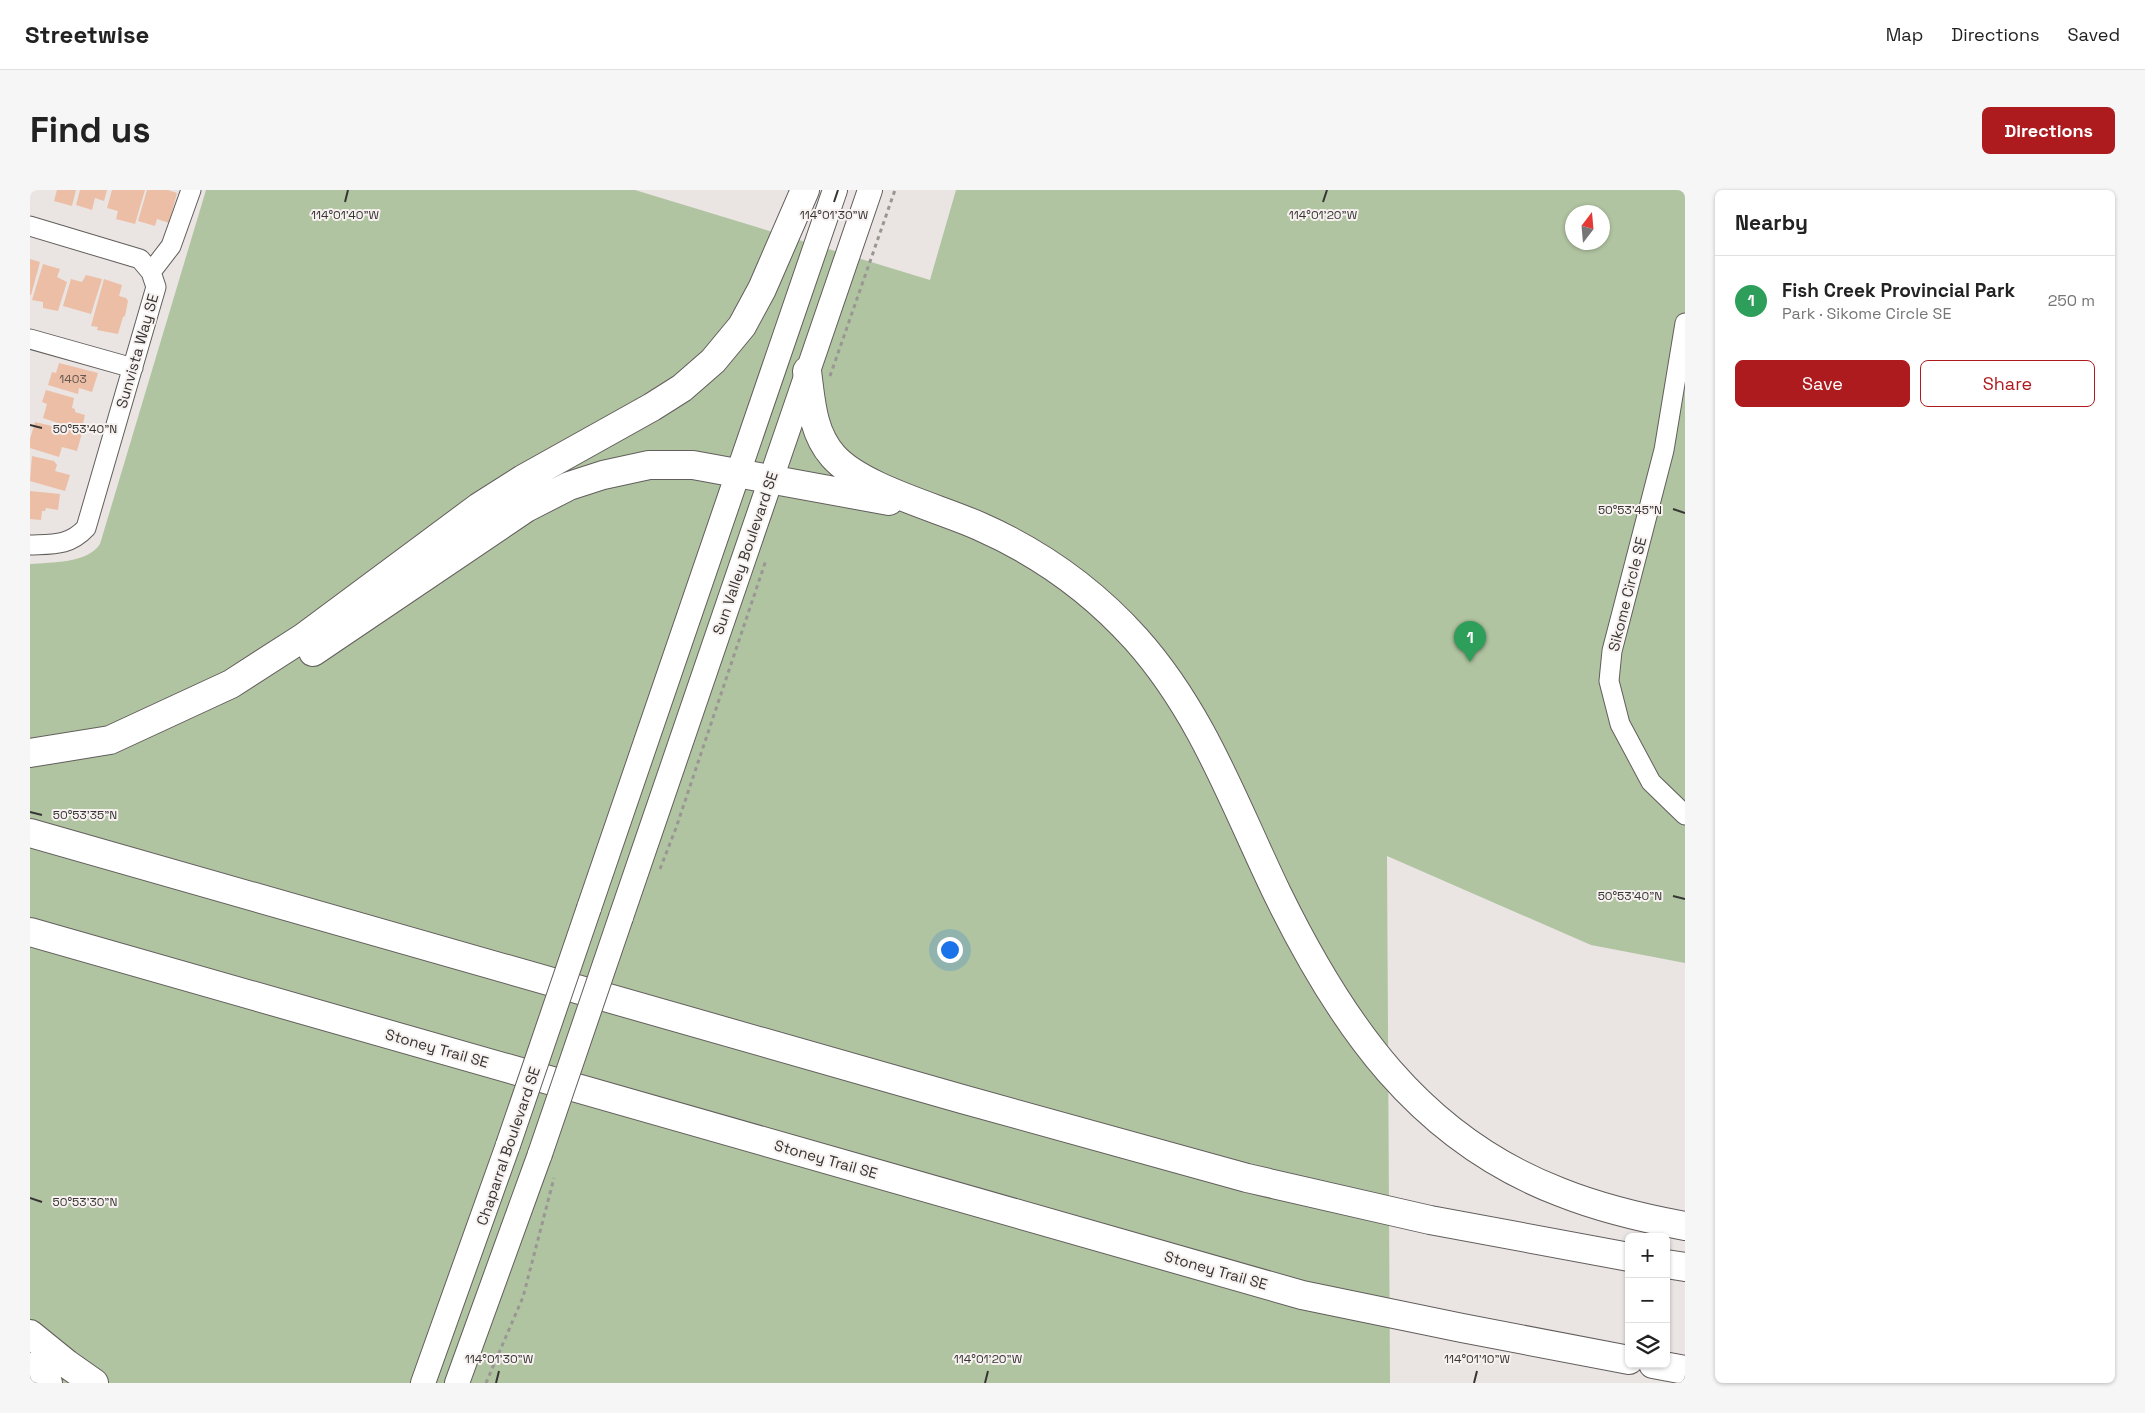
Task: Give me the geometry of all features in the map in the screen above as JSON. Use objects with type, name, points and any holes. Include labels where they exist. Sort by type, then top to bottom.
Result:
[{"type":"highway","points":[[110,740],[200,700],[256,669],[304,637],[480,507],[523,479],[664,400],[692,380],[722,352],[747,316],[778,253],[805,190]]},
{"type":"highway","points":[[818,375],[814,422],[824,443],[836,459],[862,477],[1005,538],[1062,573],[1108,610],[1151,657],[1177,692],[1213,753],[1277,894],[1325,983],[1378,1060],[1406,1090],[1474,1148],[1512,1170],[1556,1191],[1593,1204],[1685,1226]]},
{"type":"highway","points":[[30,753],[110,740],[157,728],[203,711],[271,677],[330,641],[510,518],[569,486],[619,471],[663,464],[693,465],[739,472],[947,513]]},
{"type":"highway","points":[[30,833],[962,1099],[1247,1178],[1430,1220],[1625,1256]]},
{"type":"highway","name":"Stoney Trail SE","points":[[30,932],[1302,1295],[1625,1359]]},
{"type":"highway","points":[[1670,1265],[1685,1267]]},
{"type":"highway","points":[[30,1334],[94,1383]]},
{"type":"highway","points":[[30,1367],[48,1383]]},
{"type":"highway","points":[[1670,1367],[1685,1370]]},
{"type":"main road","points":[[739,472],[835,190]]},
{"type":"main road","name":"Sun Valley Boulevard SE","points":[[458,1383],[540,1154],[770,478],[818,375],[870,190]]},
{"type":"main road","name":"Chaparral Boulevard SE","points":[[423,1383],[508,1145],[739,472]]},
{"type":"street","points":[[151,272],[171,246],[191,190]]},
{"type":"street","name":"Sunvista Way SE","points":[[30,226],[132,256],[146,264],[156,287],[86,528],[67,542],[30,545]]},
{"type":"street","name":"Sikome Circle SE","points":[[1684,812],[1651,782],[1620,724],[1609,681],[1612,651],[1664,450],[1685,323]]},
{"type":"street","points":[[30,340],[133,368]]},
{"type":"path","points":[[818,375],[894,190]]},
{"type":"path","points":[[657,876],[676,828],[768,553]]},
{"type":"path","points":[[486,1383],[523,1297],[555,1173]]},
{"type":"green space","points":[[206,190],[635,190],[930,280],[956,190],[1685,190],[1685,963],[1591,945],[1387,856],[1390,1383],[30,1383],[30,564],[78,559],[94,551],[100,544]]},
{"type":"building","points":[[57,190],[76,190],[72,206],[54,201]]},
{"type":"building","points":[[80,190],[107,190],[104,201],[95,198],[92,210],[76,205]]},
{"type":"building","points":[[112,190],[145,190],[135,224],[116,219],[118,211],[107,208]]},
{"type":"building","points":[[147,190],[168,190],[177,193],[169,223],[157,219],[155,226],[138,221]]},
{"type":"building","points":[[30,259],[40,262],[31,295],[30,295]]},
{"type":"building","points":[[43,264],[60,269],[57,277],[67,282],[58,311],[43,308],[43,302],[32,300]]},
{"type":"building","points":[[86,275],[102,279],[91,314],[63,306],[71,279],[82,282]]},
{"type":"building","points":[[104,279],[122,285],[119,296],[126,298],[128,301],[118,334],[97,330],[98,327],[91,326]]},
{"type":"building","points":[[59,363],[98,373],[92,392],[79,388],[78,394],[48,385],[52,372],[56,373]]},
{"type":"building","points":[[46,390],[74,398],[72,408],[75,409],[75,412],[85,415],[81,431],[43,418],[47,404],[42,402]]},
{"type":"building","points":[[35,422],[82,433],[77,451],[62,447],[59,457],[30,448],[30,439]]},
{"type":"building","points":[[32,456],[54,461],[57,465],[55,471],[70,475],[65,491],[30,481]]},
{"type":"building","points":[[30,491],[60,494],[58,510],[46,508],[45,511],[42,511],[41,520],[30,519]]},
{"type":"place","name":"Fish Creek Provincial Park","points":[[1470,662]]}]
